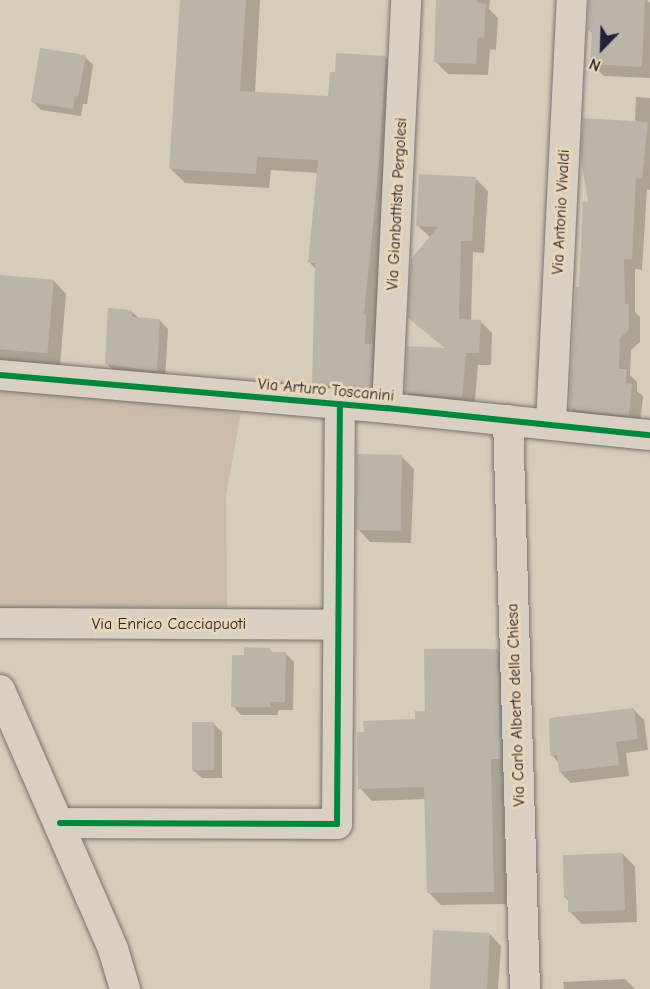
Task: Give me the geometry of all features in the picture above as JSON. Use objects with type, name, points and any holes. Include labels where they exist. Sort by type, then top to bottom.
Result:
[{"type":"street","name":"Via Gianbattista Pergolesi","points":[[387,408],[406,0]]},
{"type":"street","name":"Via Antonio Vivaldi","points":[[551,424],[572,0]]},
{"type":"street","name":"Via Arturo Toscanini","points":[[0,375],[387,408],[650,435]]},
{"type":"street","points":[[60,823],[337,824],[340,404]]},
{"type":"street","name":"Via Carlo Alberto della Chiesa","points":[[508,420],[525,989]]},
{"type":"street","name":"Via Enrico Cacciapuoti","points":[[0,623],[338,625]]},
{"type":"street","points":[[0,690],[60,823],[113,949],[125,989]]},
{"type":"shaded area","points":[[0,388],[59,391],[241,413],[226,495],[227,607],[0,608]]},
{"type":"building","points":[[180,0],[246,0],[240,91],[328,96],[330,72],[335,72],[336,53],[386,56],[377,186],[364,314],[366,313],[365,344],[373,344],[371,389],[312,384],[315,263],[308,263],[318,160],[257,157],[256,174],[169,169]]},
{"type":"building","points":[[436,0],[477,0],[477,3],[486,4],[484,38],[478,37],[476,64],[434,62]]},
{"type":"building","points":[[589,0],[645,0],[642,67],[590,64],[592,31],[588,31]]},
{"type":"building","points":[[40,48],[86,55],[78,97],[75,96],[73,109],[31,102]]},
{"type":"building","points":[[583,118],[648,122],[642,179],[636,178],[632,259],[624,259],[625,304],[629,304],[629,330],[620,338],[619,369],[627,369],[626,383],[632,384],[629,416],[569,409],[583,201],[588,202],[581,158]]},
{"type":"building","points":[[419,174],[476,177],[472,241],[461,241],[459,319],[481,320],[479,353],[466,353],[462,398],[405,393],[407,346],[445,348],[408,318],[411,259],[438,227],[416,226]]},
{"type":"building","points":[[0,275],[54,280],[47,353],[0,349]]},
{"type":"building","points":[[108,308],[132,310],[132,317],[160,319],[157,371],[105,364]]},
{"type":"building","points":[[357,454],[402,455],[401,531],[356,530]]},
{"type":"building","points":[[244,647],[270,648],[270,652],[286,652],[285,702],[270,702],[270,707],[231,707],[232,655],[244,655]]},
{"type":"building","points":[[424,649],[498,649],[501,759],[491,759],[494,892],[427,893],[424,787],[358,789],[357,732],[364,732],[363,721],[415,719],[415,711],[425,711]]},
{"type":"building","points":[[634,708],[638,739],[616,742],[619,765],[559,772],[557,755],[550,756],[549,718]]},
{"type":"building","points":[[192,722],[214,722],[214,770],[192,770]]},
{"type":"building","points":[[623,853],[625,910],[568,912],[568,898],[564,898],[563,855]]},
{"type":"building","points":[[433,930],[490,933],[487,989],[430,989]]},
{"type":"cycle path","points":[[0,375],[387,408],[650,435]]},
{"type":"cycle path","points":[[60,823],[337,824],[340,404]]}]
